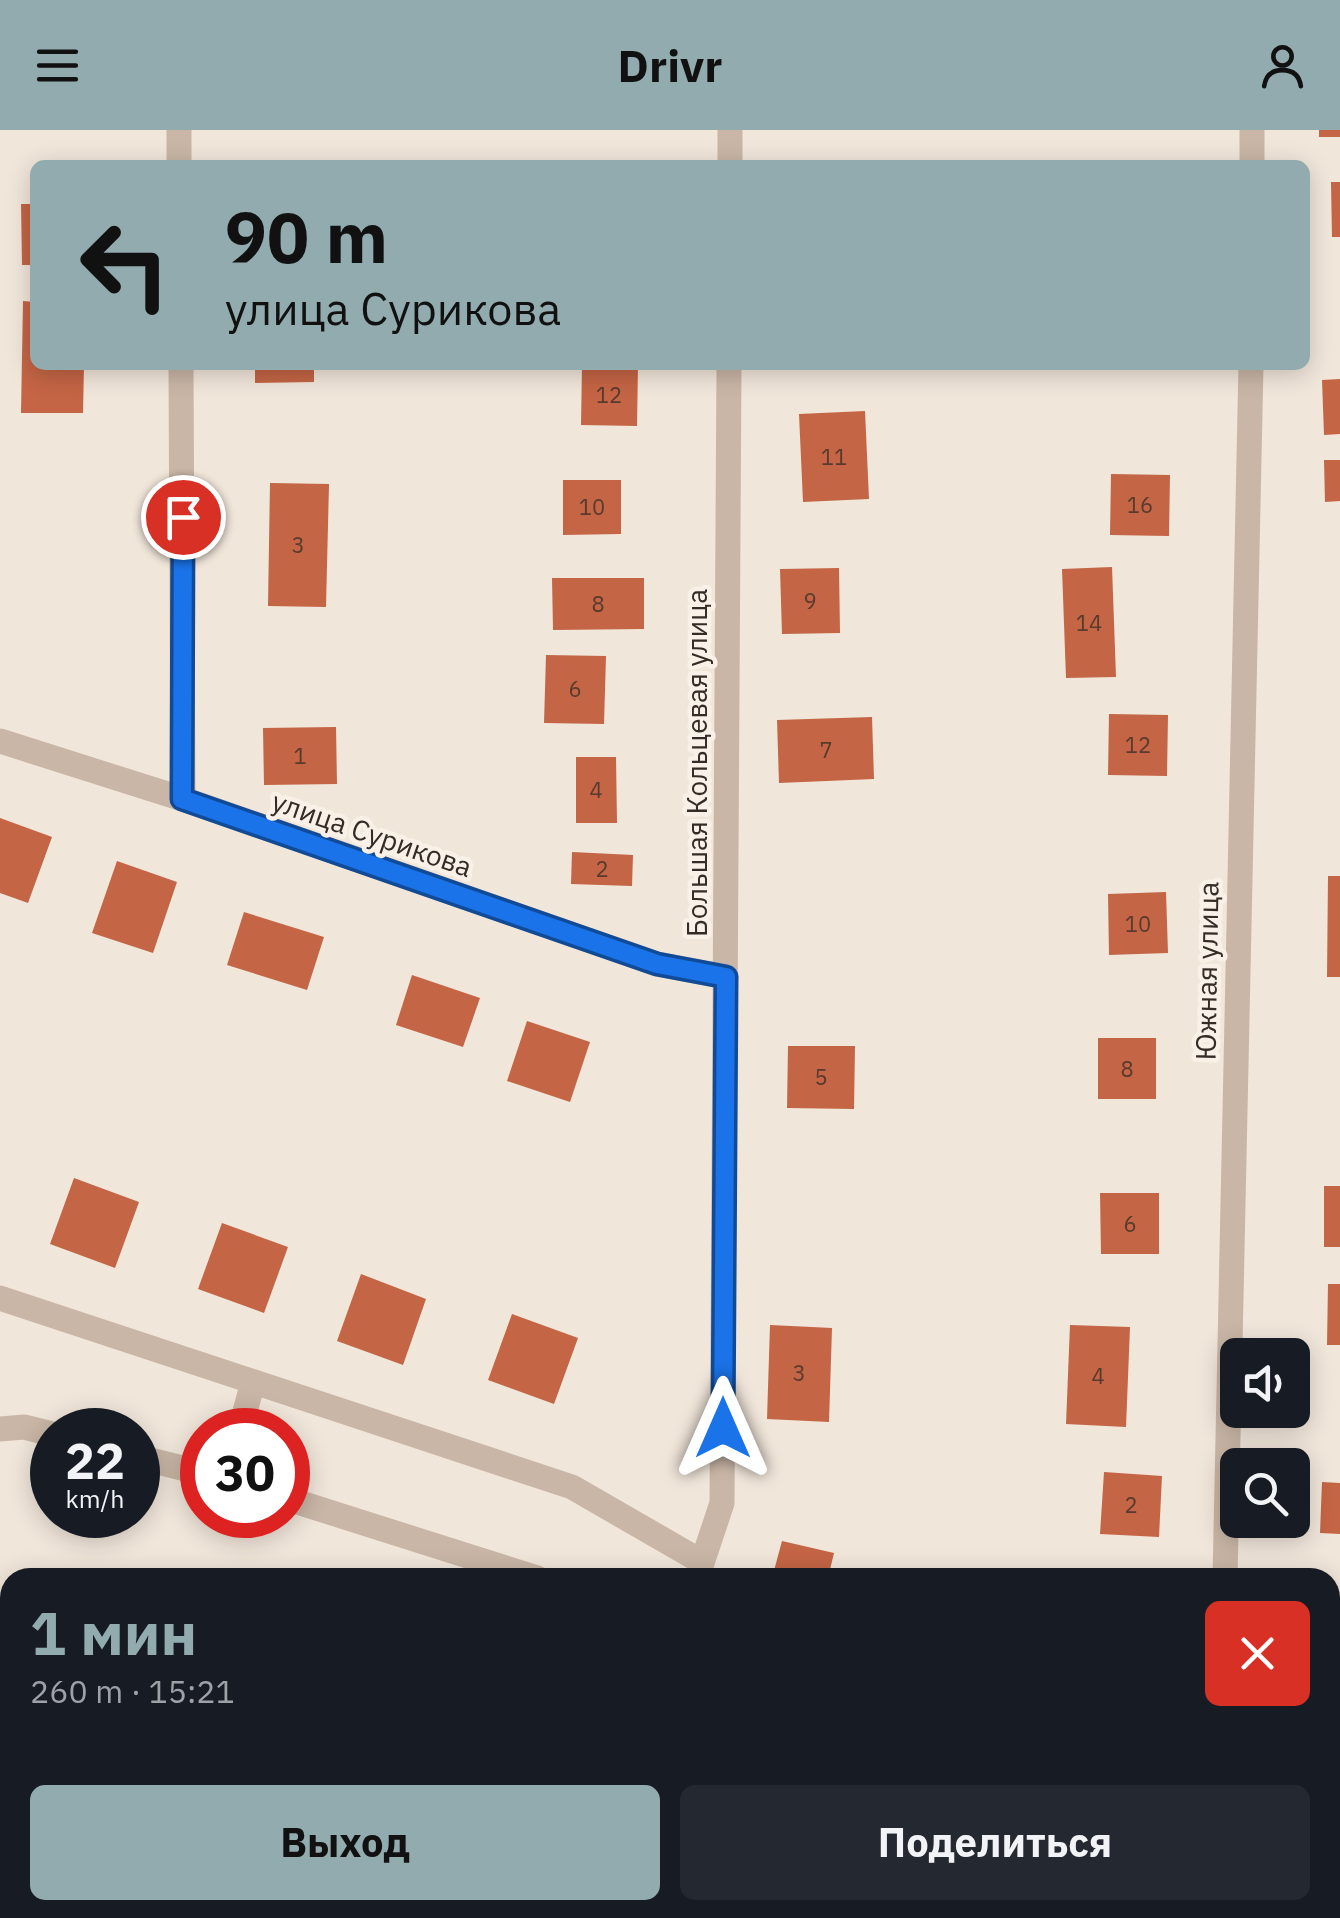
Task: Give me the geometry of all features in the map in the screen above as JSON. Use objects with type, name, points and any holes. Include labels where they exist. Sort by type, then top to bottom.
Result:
[{"type":"street","points":[[179,130],[179,160]]},
{"type":"street","points":[[730,130],[730,160]]},
{"type":"street","points":[[1252,130],[1252,160]]},
{"type":"street","points":[[181,370],[182,799]]},
{"type":"street","name":"Большая Кольцевая улица","points":[[700,1568],[722,1504],[729,370]]},
{"type":"street","name":"Южная улица","points":[[1224,1568],[1250,370]]},
{"type":"street","name":"улица Сурикова","points":[[0,741],[182,799],[657,964],[726,977]]},
{"type":"street","points":[[0,1298],[572,1488],[696,1568]]},
{"type":"street","points":[[246,1408],[253,1382]]},
{"type":"street","points":[[0,1429],[30,1428]]},
{"type":"street","points":[[310,1506],[505,1568]]},
{"type":"building","points":[[1319,130],[1340,130],[1340,137],[1319,137]]},
{"type":"building","points":[[1331,182],[1340,182],[1340,237],[1332,237]]},
{"type":"building","points":[[21,204],[30,204],[30,265],[22,265]]},
{"type":"building","points":[[23,301],[30,302],[30,370],[84,370],[83,413],[21,413]]},
{"type":"building","points":[[255,370],[314,370],[314,382],[255,383]]},
{"type":"building","points":[[582,370],[638,370],[637,426],[581,425]]},
{"type":"building","points":[[1340,379],[1340,434],[1324,435],[1322,380]]},
{"type":"building","points":[[865,411],[869,499],[803,502],[799,414]]},
{"type":"building","points":[[1324,460],[1340,460],[1340,501],[1325,502]]},
{"type":"building","points":[[1111,474],[1170,475],[1169,536],[1110,535]]},
{"type":"building","points":[[563,480],[621,480],[621,534],[563,535]]},
{"type":"building","points":[[270,483],[329,484],[326,607],[268,606]]},
{"type":"building","points":[[1112,567],[1116,677],[1066,678],[1062,569]]},
{"type":"building","points":[[839,568],[840,633],[782,634],[780,569]]},
{"type":"building","points":[[552,578],[644,578],[644,629],[553,630]]},
{"type":"building","points":[[546,655],[606,656],[604,724],[544,723]]},
{"type":"building","points":[[1109,714],[1168,715],[1167,776],[1108,775]]},
{"type":"building","points":[[872,717],[874,779],[779,783],[777,720]]},
{"type":"building","points":[[336,727],[337,784],[264,785],[263,728]]},
{"type":"building","points":[[576,757],[616,757],[617,823],[576,823]]},
{"type":"building","points":[[0,818],[52,837],[28,903],[0,893]]},
{"type":"building","points":[[572,852],[633,855],[632,886],[571,884]]},
{"type":"building","points":[[117,861],[177,882],[153,953],[92,933]]},
{"type":"building","points":[[1328,876],[1340,876],[1340,977],[1327,977]]},
{"type":"building","points":[[1166,892],[1168,953],[1109,955],[1108,894]]},
{"type":"building","points":[[244,912],[324,937],[307,990],[227,965]]},
{"type":"building","points":[[412,975],[480,998],[463,1047],[396,1025]]},
{"type":"building","points":[[527,1021],[590,1042],[570,1102],[507,1081]]},
{"type":"building","points":[[1098,1038],[1156,1038],[1156,1099],[1098,1099]]},
{"type":"building","points":[[788,1046],[855,1046],[854,1109],[787,1108]]},
{"type":"building","points":[[74,1178],[139,1202],[115,1268],[50,1244]]},
{"type":"building","points":[[1324,1186],[1340,1186],[1340,1247],[1324,1247]]},
{"type":"building","points":[[1100,1193],[1159,1193],[1159,1254],[1101,1254]]},
{"type":"building","points":[[222,1223],[288,1247],[264,1313],[198,1289]]},
{"type":"building","points":[[361,1274],[426,1299],[403,1365],[337,1341]]},
{"type":"building","points":[[1328,1284],[1340,1284],[1340,1345],[1327,1345]]},
{"type":"building","points":[[512,1314],[578,1338],[554,1404],[488,1380]]},
{"type":"building","points":[[770,1325],[832,1328],[829,1422],[767,1419]]},
{"type":"building","points":[[1070,1325],[1130,1327],[1126,1427],[1066,1424]]},
{"type":"building","points":[[1104,1472],[1162,1476],[1159,1537],[1100,1534]]},
{"type":"building","points":[[1322,1482],[1340,1483],[1340,1534],[1320,1533]]},
{"type":"building","points":[[782,1541],[834,1553],[830,1568],[775,1568]]},
{"type":"route","points":[[183,517],[182,799],[657,964],[726,977],[723,1428]]}]
